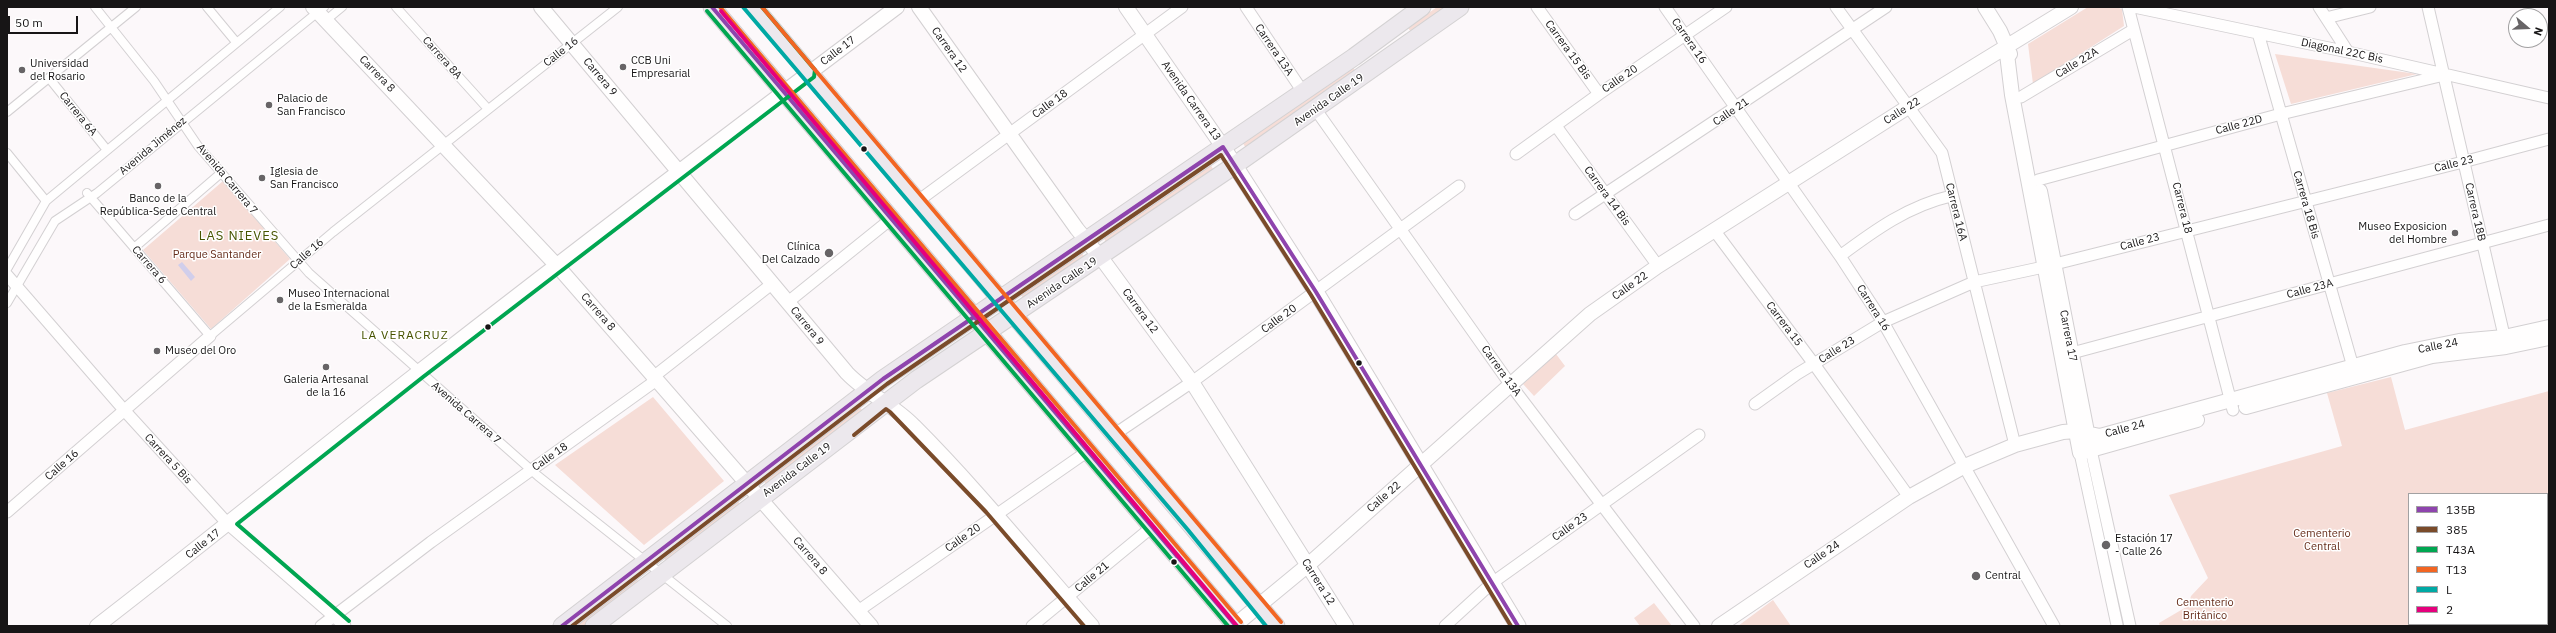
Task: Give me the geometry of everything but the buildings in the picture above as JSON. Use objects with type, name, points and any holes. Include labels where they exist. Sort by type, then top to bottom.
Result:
[{"type":"main road","points":[[712,7],[1235,626]]},
{"type":"main road","points":[[754,7],[1276,626]]},
{"type":"main road","name":"Avenida Calle 19","points":[[562,626],[746,483],[868,391],[1303,92],[1422,7]]},
{"type":"main road","name":"Avenida Calle 19","points":[[594,626],[925,373],[1015,315],[1316,110],[1460,7]]},
{"type":"main road","name":"Avenida Carrera 13","points":[[1223,147],[1316,292],[1518,626]]},
{"type":"street","name":"Avenida Carrera 7","points":[[95,7],[167,100],[198,146],[298,262],[419,372],[531,470],[660,575],[727,626]]},
{"type":"street","points":[[7,112],[136,7]]},
{"type":"street","points":[[207,7],[236,42]]},
{"type":"street","points":[[7,269],[46,201],[280,7]]},
{"type":"street","name":"Avenida Jiménez","points":[[7,303],[56,221],[321,11],[342,7]]},
{"type":"street","name":"Carrera 8A","points":[[396,7],[488,109]]},
{"type":"street","name":"Carrera 9","points":[[541,7],[773,283],[847,374],[868,391],[886,402],[915,426],[996,515],[1092,626]]},
{"type":"street","name":"Calle 16","points":[[7,512],[210,336],[298,262],[444,144],[618,7]]},
{"type":"street","name":"Calle 17","points":[[97,626],[419,372],[783,91],[810,73],[897,7]]},
{"type":"street","name":"Carrera 12","points":[[918,7],[1086,241],[1100,257],[1192,382],[1346,626]]},
{"type":"street","name":"Avenida Carrera 13","points":[[1126,7],[1223,147]]},
{"type":"street","name":"Calle 18","points":[[918,201],[1182,7]]},
{"type":"street","name":"Carrera 13A","points":[[1246,7],[1303,92]]},
{"type":"street","name":"Carrera 15 Bis","points":[[1537,7],[1599,94]]},
{"type":"street","name":"Carrera 16","points":[[1665,7],[1840,256],[1883,322],[2054,626]]},
{"type":"street","name":"Calle 20","points":[[1516,154],[1599,94],[1726,7]]},
{"type":"street","name":"Carrera 16A","points":[[1836,7],[1942,154],[1951,196],[2015,445]]},
{"type":"street","name":"Calle 21","points":[[1575,214],[1886,7]]},
{"type":"street","name":"Carrera 17","points":[[1985,7],[2006,46],[2022,97],[2038,180],[2049,266],[2072,353],[2082,433]]},
{"type":"street","name":"Calle 22","points":[[1235,626],[1308,565],[1590,314],[1658,266],[1714,230],[1908,107],[2071,7]]},
{"type":"street","name":"Carrera 18","points":[[2128,7],[2166,144],[2208,316],[2232,405]]},
{"type":"street","name":"Diagonal 22C Bis","points":[[2134,7],[2348,52],[2442,75],[2549,98]]},
{"type":"street","points":[[2319,7],[2348,52]]},
{"type":"street","points":[[2328,21],[2370,7]]},
{"type":"street","name":"Carrera 18B","points":[[2428,7],[2442,75],[2505,342]]},
{"type":"street","name":"Carrera 8","points":[[321,11],[556,266],[871,626]]},
{"type":"street","name":"Calle 22A","points":[[2022,97],[2134,30]]},
{"type":"street","name":"Carrera 18 Bis","points":[[2258,33],[2328,284],[2354,371]]},
{"type":"street","name":"Carrera 17","points":[[2006,46],[2012,95],[2049,266],[2082,433],[2115,625]]},
{"type":"street","name":"Calle 22D","points":[[2038,180],[2281,114],[2442,75]]},
{"type":"street","name":"Carrera 6A","points":[[49,78],[108,150]]},
{"type":"street","name":"Carrera 13A","points":[[1316,110],[1510,384],[1694,626]]},
{"type":"street","name":"Carrera 14 Bis","points":[[1556,126],[1658,266]]},
{"type":"street","name":"Calle 23","points":[[1755,404],[1814,364],[1883,322],[1974,282],[2049,266],[2549,139]]},
{"type":"street","points":[[7,153],[46,201]]},
{"type":"street","points":[[134,248],[221,173]]},
{"type":"street","name":"Calle 20","points":[[1115,434],[1192,382],[1459,186]]},
{"type":"street","name":"Carrera 6","points":[[89,195],[210,336]]},
{"type":"street","points":[[1840,256],[1877,228],[1930,201],[1951,196]]},
{"type":"street","points":[[788,302],[891,219]]},
{"type":"street","name":"Calle 23A","points":[[2072,353],[2549,225]]},
{"type":"street","name":"Carrera 15","points":[[1714,230],[1814,364],[1909,497]]},
{"type":"street","name":"Carrera 5 Bis","points":[[7,275],[124,410],[228,524],[346,626]]},
{"type":"street","name":"Calle 18","points":[[321,626],[431,542],[656,379],[657,374],[773,283]]},
{"type":"street","name":"Calle 24","points":[[2505,342],[2549,327]]},
{"type":"street","name":"Calle 24","points":[[2085,451],[2232,405],[2354,371],[2505,342],[2549,338]]},
{"type":"street","name":"Calle 24","points":[[1719,626],[1909,497],[1965,466],[2015,445],[2062,432],[2100,436],[2232,405]]},
{"type":"street","name":"Calle 23","points":[[1445,626],[1492,583],[1699,435]]},
{"type":"street","name":"Calle 20","points":[[858,611],[1088,451]]},
{"type":"street","name":"Carrera 17","points":[[2085,451],[2129,624]]},
{"type":"street","name":"Calle 21","points":[[1032,626],[1152,527]]},
{"type":"street","points":[[2115,625],[2129,624]]},
{"type":"green space","points":[[1437,7],[1448,7],[1412,33],[1408,28]]},
{"type":"green space","points":[[2088,7],[2116,7],[2122,9],[2124,26],[2033,84],[2028,44]]},
{"type":"green space","points":[[2275,54],[2417,74],[2291,104]]},
{"type":"green space","points":[[1352,66],[1356,72],[1246,148],[1242,142]]},
{"type":"green space","points":[[1209,162],[1213,169],[1106,242],[1103,237]]},
{"type":"green space","name":"Parque Santander","points":[[223,181],[290,259],[211,329],[143,250]]},
{"type":"green space","points":[[1082,253],[1085,258],[1024,300],[1021,295]]},
{"type":"green space","points":[[1556,354],[1565,366],[1534,396],[1523,384]]},
{"type":"green space","name":"Cementerio Central","points":[[2391,377],[2405,430],[2549,391],[2549,626],[2160,626],[2159,623],[2188,606],[2191,596],[2208,578],[2169,495],[2342,446],[2327,393]]},
{"type":"green space","points":[[653,397],[724,481],[644,545],[555,465]]},
{"type":"green space","points":[[857,404],[862,410],[766,484],[761,478]]},
{"type":"green space","points":[[736,499],[741,505],[668,563],[662,556]]},
{"type":"green space","points":[[635,577],[640,583],[585,626],[572,626]]},
{"type":"green space","points":[[1773,600],[1791,626],[1738,626]]},
{"type":"green space","points":[[1654,603],[1672,626],[1640,626],[1634,618]]},
{"type":"shaded area","points":[[182,262],[195,277],[191,281],[178,265]]},
{"type":"transit line","name":"135B","points":[[712,7],[1236,626]]},
{"type":"transit line","name":"T13","points":[[720,7],[1241,622]]},
{"type":"transit line","name":"L","points":[[743,7],[1188,530],[1266,626]]},
{"type":"transit line","name":"T43A","points":[[349,621],[237,524],[423,377],[814,77],[815,70],[762,7]]},
{"type":"transit line","name":"T13","points":[[762,7],[1281,622]]},
{"type":"transit line","name":"T43A","points":[[707,11],[1228,626]]},
{"type":"transit line","name":"2","points":[[721,11],[1237,626]]},
{"type":"transit line","name":"135B","points":[[562,626],[883,379],[1223,147],[1316,292],[1518,626]]},
{"type":"transit line","name":"385","points":[[572,626],[887,384],[1221,155],[1311,295],[1511,626]]},
{"type":"transit line","name":"385","points":[[854,435],[886,409],[890,412],[986,512],[1084,626]]},
{"type":"place","name":"CCB Uni Empresarial","points":[[623,67]]},
{"type":"place","name":"Universidad del Rosario","points":[[22,70]]},
{"type":"place","name":"Palacio de San Francisco","points":[[269,105]]},
{"type":"place","name":"Iglesia de San Francisco","points":[[262,178]]},
{"type":"place","name":"Banco de la República-Sede Central","points":[[158,186]]},
{"type":"place","name":"Museo Exposicion del Hombre","points":[[2455,233]]},
{"type":"place","name":"Clínica Del Calzado","points":[[829,253]]},
{"type":"place","name":"Museo Internacional de la Esmeralda","points":[[280,300]]},
{"type":"place","name":"Museo del Oro","points":[[157,351]]},
{"type":"place","name":"Galeria Artesanal de la 16","points":[[326,367]]},
{"type":"place","name":"Estación 17 - Calle 26","points":[[2106,545]]},
{"type":"place","name":"Central","points":[[1976,576]]},
{"type":"district","name":"LAS NIEVES","points":[[239,236]]},
{"type":"district","name":"LA VERACRUZ","points":[[405,336]]},
{"type":"park label","name":"Cementerio Británico","points":[[2205,609]]}]
